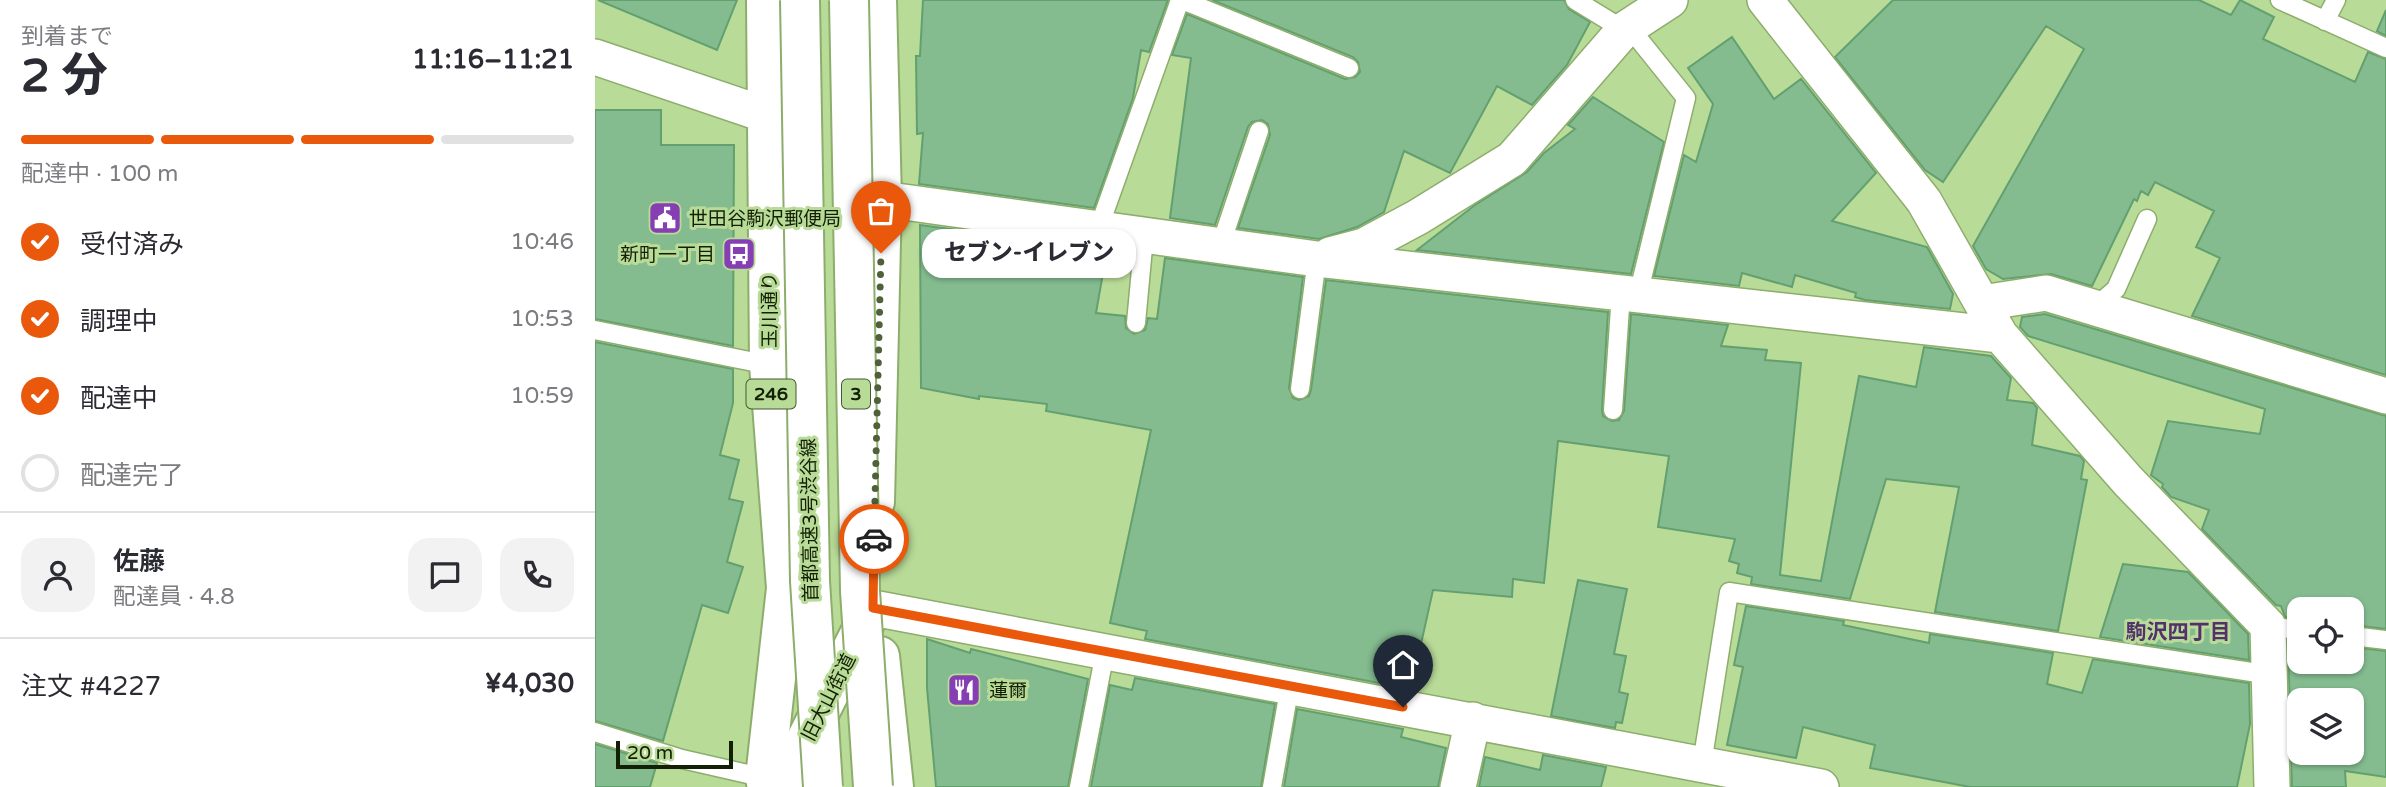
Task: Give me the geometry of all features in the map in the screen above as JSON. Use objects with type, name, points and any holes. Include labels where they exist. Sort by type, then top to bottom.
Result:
[{"type":"main road","name":"玉川通り","points":[[766,0],[769,365],[786,588],[771,784]]},
{"type":"main road","name":"首都高速3号渋谷線","points":[[800,0],[810,582],[823,787]]},
{"type":"main road","name":"3","points":[[849,0],[860,591],[873,787]]},
{"type":"main road","points":[[877,0],[882,198],[873,608],[894,787]]},
{"type":"main road","name":"旧大山街道","points":[[771,784],[873,608]]},
{"type":"street","points":[[1317,259],[1364,246],[1418,217],[1512,159],[1627,29],[1670,0]]},
{"type":"street","points":[[1765,0],[1924,201],[2000,335],[2128,481],[2284,628],[2271,675],[2272,787]]},
{"type":"street","points":[[595,57],[769,116]]},
{"type":"street","points":[[882,198],[1144,237],[1317,259],[2000,335]]},
{"type":"street","points":[[1982,303],[2046,293],[2386,396]]},
{"type":"street","points":[[873,608],[1821,787]]},
{"type":"street","points":[[1458,787],[1473,720]]},
{"type":"lane","points":[[1098,230],[1181,0],[1349,68]]},
{"type":"lane","points":[[1575,0],[1627,29],[1686,98],[1630,294],[1613,410]]},
{"type":"lane","points":[[2280,0],[2386,48]]},
{"type":"lane","points":[[2325,21],[2336,0]]},
{"type":"lane","points":[[1220,247],[1259,131]]},
{"type":"lane","points":[[2094,308],[2116,289],[2147,219]]},
{"type":"lane","points":[[1136,323],[1144,237]]},
{"type":"lane","points":[[1300,389],[1317,259]]},
{"type":"lane","points":[[595,330],[769,365]]},
{"type":"lane","points":[[1702,764],[1729,592],[2271,675]]},
{"type":"lane","points":[[2364,637],[2386,640]]},
{"type":"lane","points":[[1079,787],[1105,652]]},
{"type":"lane","points":[[1272,787],[1290,685]]},
{"type":"lane","points":[[595,732],[771,784]]},
{"type":"building","points":[[598,0],[737,0],[717,50]]},
{"type":"building","points":[[923,0],[1168,0],[1149,52],[1141,50],[1133,98],[1094,208],[919,184],[923,133],[917,134],[916,56],[920,56]]},
{"type":"building","points":[[1212,0],[1564,0],[1569,9],[1590,22],[1567,65],[1532,105],[1497,86],[1450,173],[1404,151],[1384,212],[1357,227],[1319,239],[1238,228],[1270,135],[1268,124],[1262,120],[1252,122],[1248,127],[1215,225],[1170,218],[1191,58],[1172,55],[1187,14],[1345,79],[1355,77],[1360,72],[1358,62],[1353,57]]},
{"type":"building","points":[[1893,0],[2199,0],[2231,15],[2240,0],[2274,17],[2263,39],[2355,82],[2368,52],[2386,59],[2386,375],[2192,316],[2220,258],[2196,247],[2214,211],[2155,182],[2148,195],[2141,191],[2137,201],[2134,199],[2092,286],[2051,274],[2003,279],[1986,269],[1973,246],[2084,49],[2046,26],[1943,182],[1925,170],[1835,57]]},
{"type":"building","points":[[2386,10],[2386,36],[2377,31]]},
{"type":"building","points":[[1732,37],[1774,99],[1801,79],[1876,173],[1832,221],[1927,247],[1953,294],[1950,309],[1865,300],[1855,297],[1856,293],[1795,275],[1792,287],[1742,273],[1739,286],[1654,276],[1684,155],[1696,162],[1713,104],[1688,68]]},
{"type":"building","points":[[1593,97],[1664,142],[1631,274],[1417,250],[1475,205],[1527,172],[1544,153],[1575,129],[1568,125]]},
{"type":"building","points":[[595,110],[661,110],[661,145],[734,145],[733,346],[595,319]]},
{"type":"building","points":[[920,225],[1107,250],[1096,313],[1125,316],[1126,328],[1134,334],[1145,330],[1148,318],[1157,319],[1165,258],[1303,277],[1289,388],[1293,398],[1299,400],[1309,396],[1311,390],[1326,280],[1608,312],[1602,409],[1603,416],[1612,421],[1619,420],[1624,411],[1631,314],[1728,325],[1721,346],[1767,350],[1765,360],[1801,363],[1780,575],[1821,581],[1859,376],[1916,387],[1924,347],[1991,356],[2011,378],[2007,400],[2033,403],[2037,408],[2032,445],[2080,456],[2084,461],[2081,479],[2087,480],[2058,631],[1935,612],[1959,487],[1886,479],[1850,599],[1751,584],[1752,577],[1737,573],[1739,564],[1729,561],[1735,539],[1658,527],[1669,456],[1558,441],[1544,583],[1513,579],[1512,597],[1433,590],[1411,689],[1145,639],[1147,631],[1110,623],[1151,430],[1046,411],[1047,404],[979,396],[979,399],[921,388]]},
{"type":"building","points":[[2045,314],[2386,416],[2386,629],[2364,626],[2364,597],[2287,597],[2285,617],[2281,606],[2276,605],[2202,529],[2209,510],[2171,497],[2162,487],[2163,484],[2151,475],[2168,421],[2260,434],[2265,409],[2028,336],[2020,327],[2022,317]]},
{"type":"building","points":[[595,342],[733,369],[733,403],[720,455],[739,460],[729,499],[743,502],[727,562],[743,567],[728,613],[702,605],[663,741],[595,721]]},
{"type":"building","points":[[2123,564],[2188,572],[2248,634],[2249,660],[2100,637]]},
{"type":"building","points":[[1578,580],[1627,589],[1614,654],[1626,656],[1619,692],[1628,694],[1622,723],[1616,722],[1615,728],[1551,716]]},
{"type":"building","points":[[1746,606],[1844,621],[1843,625],[1929,643],[1930,634],[2053,653],[2047,684],[2082,693],[2093,659],[2249,683],[2250,724],[2237,787],[1970,787],[1870,768],[1875,745],[1803,727],[1796,758],[1727,745],[1743,667],[1734,665]]},
{"type":"building","points":[[927,639],[970,653],[971,649],[1088,679],[1068,787],[936,787],[927,688]]},
{"type":"building","points":[[2364,648],[2386,651],[2386,777],[2345,771],[2346,787],[2292,787],[2291,765],[2364,765],[2364,688],[2289,688],[2289,674],[2364,674]]},
{"type":"building","points":[[1135,678],[1275,704],[1261,787],[1091,787],[1110,685],[1132,690]]},
{"type":"building","points":[[1297,709],[1403,729],[1401,737],[1446,748],[1438,787],[1284,787]]},
{"type":"building","points":[[595,744],[657,763],[650,787],[595,787]]},
{"type":"building","points":[[1543,755],[1606,767],[1601,787],[1479,787],[1485,757],[1540,770]]},
{"type":"way so far","points":[[874,539],[881,253]]},
{"type":"place","name":"世田谷駒沢郵便局","points":[[665,218]]},
{"type":"place","name":"セブン-イレブン","points":[[881,253]]},
{"type":"place","name":"新町一丁目","points":[[739,254]]},
{"type":"place","name":"蓮爾","points":[[964,690]]},
{"type":"district","name":"駒沢四丁目","points":[[2178,632]]},
{"type":"route","points":[[874,539],[873,608],[1403,707]]}]
